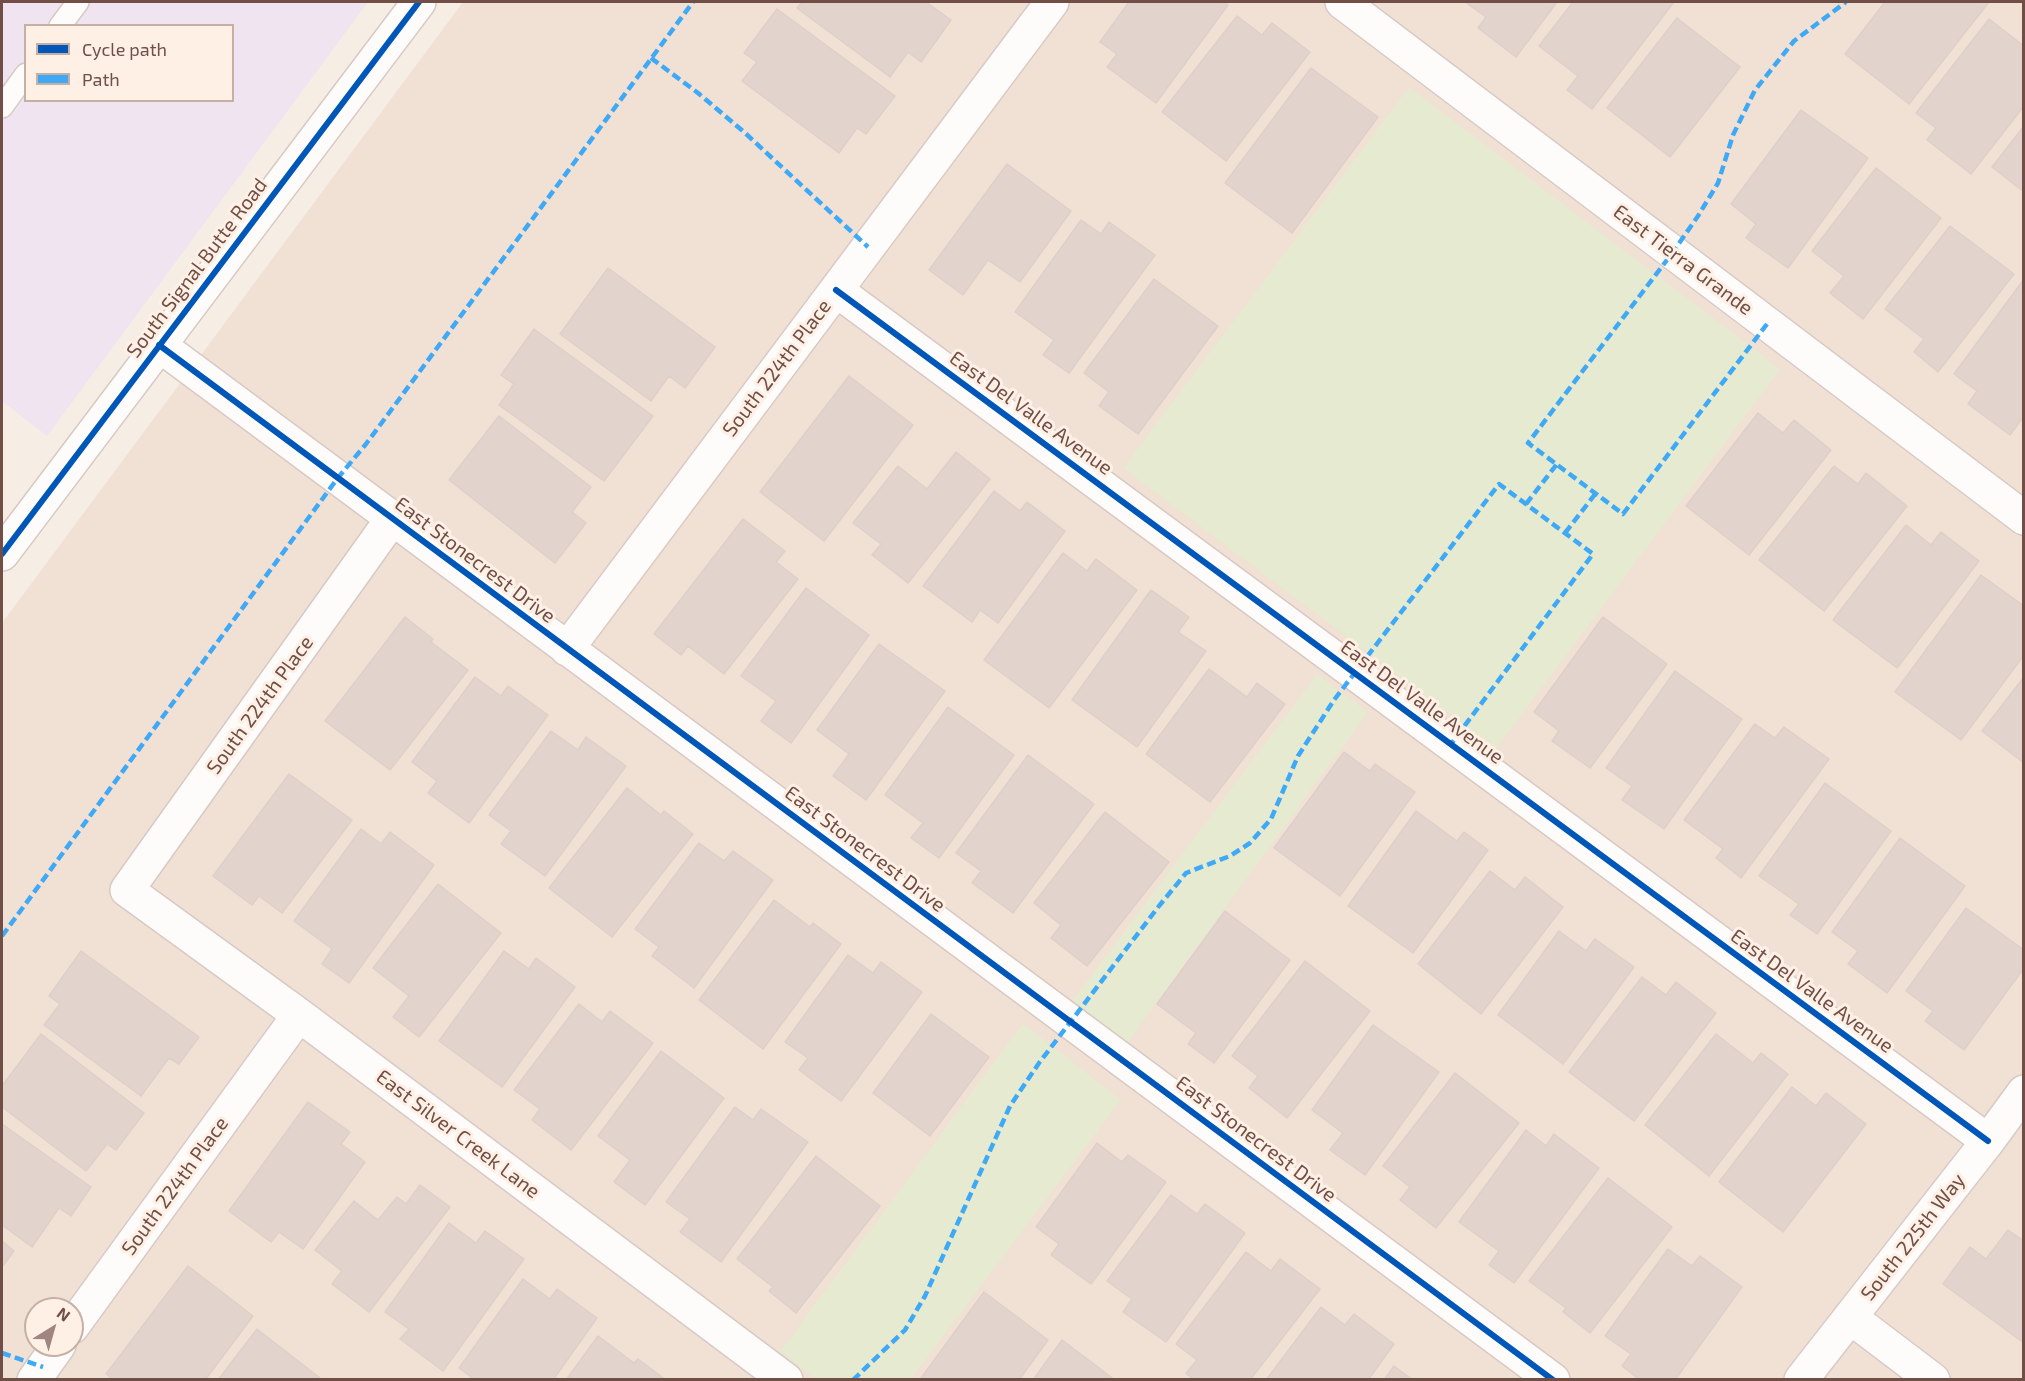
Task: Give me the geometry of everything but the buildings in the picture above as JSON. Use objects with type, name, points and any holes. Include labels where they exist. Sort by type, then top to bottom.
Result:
[{"type":"street","name":"South Signal Butte Road","points":[[2,554],[419,2]]},
{"type":"street","name":"South 224th Place","points":[[567,649],[1052,2]]},
{"type":"street","name":"East Tierra Grande","points":[[1342,2],[2024,518]]},
{"type":"street","name":"East Del Valle Avenue","points":[[836,290],[1988,1141]]},
{"type":"street","name":"East Stonecrest Drive","points":[[159,345],[1553,1380]]},
{"type":"street","name":"South 224th Place","points":[[128,890],[392,519]]},
{"type":"street","name":"East Silver Creek Lane","points":[[128,890],[299,1015],[786,1380]]},
{"type":"street","name":"South 224th Place","points":[[84,1311],[299,1015]]},
{"type":"street","name":"South 225th Way","points":[[1801,1380],[2024,1092]]},
{"type":"street","points":[[1850,1317],[1933,1380]]},
{"type":"street","points":[[34,1380],[50,1357]]},
{"type":"lane","points":[[62,24],[78,2]]},
{"type":"lane","points":[[2,107],[24,77]]},
{"type":"shaded area","points":[[2,2],[368,2],[47,436],[2,401]]},
{"type":"shaded area","points":[[463,2],[2023,2],[2023,1379],[2,1379],[2,623]]},
{"type":"green space","points":[[1409,87],[1780,369],[1496,749],[1123,468]]},
{"type":"green space","points":[[1317,674],[1368,712],[1127,1043],[1073,1000]]},
{"type":"green space","points":[[1023,1023],[1121,1100],[911,1379],[816,1379],[780,1352]]},
{"type":"marked path","points":[[2,936],[337,479],[366,444],[693,2]]},
{"type":"marked path","points":[[1767,324],[1623,514],[1528,443],[1698,216],[1718,183],[1733,135],[1755,90],[1794,41],[1846,2]]},
{"type":"marked path","points":[[651,58],[698,93],[744,132],[868,247]]},
{"type":"marked path","points":[[1526,504],[1557,464]]},
{"type":"marked path","points":[[853,1380],[905,1330],[925,1296],[1010,1106],[1039,1063],[1186,873],[1230,856],[1250,843],[1271,819],[1298,756],[1334,700],[1499,484],[1593,554],[1451,744]]},
{"type":"marked path","points":[[1565,533],[1596,493]]},
{"type":"marked path","points":[[2,1353],[43,1367]]},
{"type":"cycle path","points":[[2,554],[419,2]]},
{"type":"cycle path","points":[[836,290],[1988,1141]]},
{"type":"cycle path","points":[[159,345],[1553,1380]]}]
